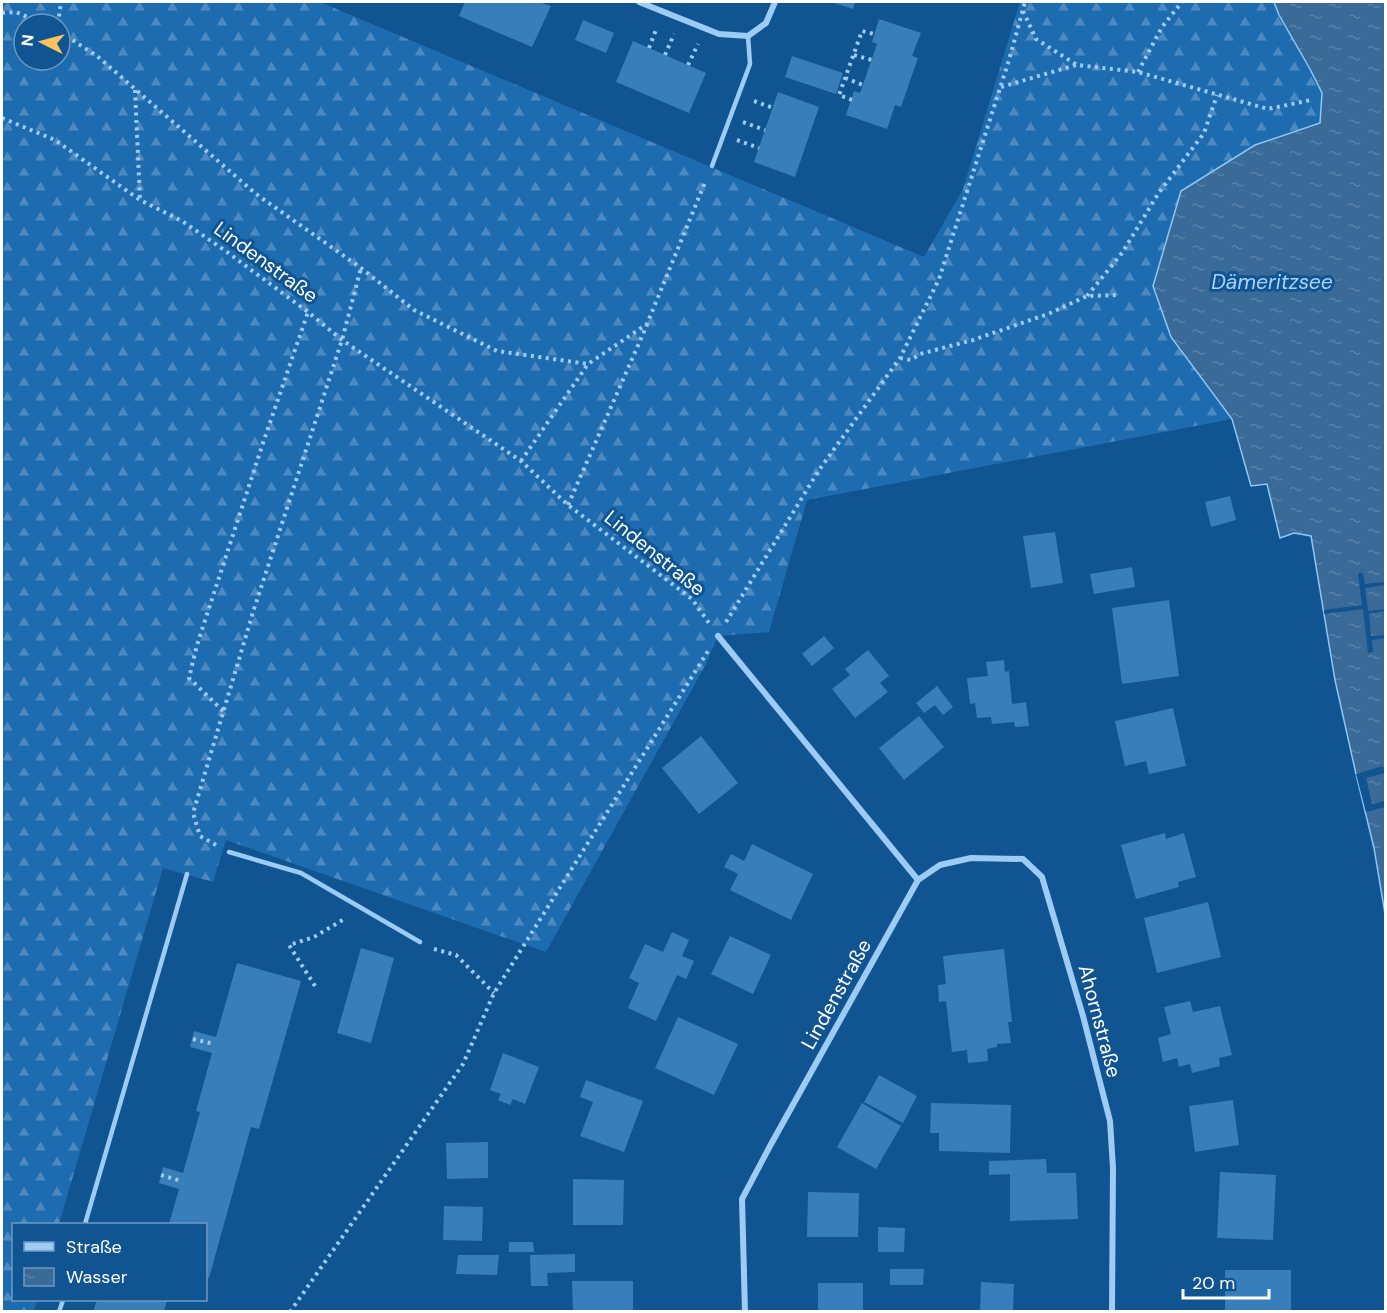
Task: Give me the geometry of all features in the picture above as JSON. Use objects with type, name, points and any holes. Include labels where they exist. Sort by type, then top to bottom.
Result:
[{"type":"street","points":[[639,2],[719,34],[748,36],[766,23],[775,2]]},
{"type":"street","points":[[718,636],[918,880]]},
{"type":"street","name":"Ahornstraße","points":[[918,880],[940,865],[971,858],[1023,859],[1042,877],[1083,1016],[1110,1121],[1113,1168],[1112,1311]]},
{"type":"street","name":"Lindenstraße","points":[[745,1311],[742,1199],[918,880]]},
{"type":"lane","points":[[712,165],[750,64],[748,36]]},
{"type":"lane","points":[[230,852],[301,873],[420,942]]},
{"type":"lane","points":[[85,1223],[187,874]]},
{"type":"path","points":[[290,1311],[463,1064],[494,993],[718,636],[819,470],[900,358],[939,279],[1001,87],[1025,2]]},
{"type":"path","points":[[1138,72],[1162,27],[1182,2]]},
{"type":"path","points":[[1022,11],[1036,39],[1077,65]]},
{"type":"path","points":[[649,48],[658,25]]},
{"type":"path","points":[[852,100],[839,95],[862,31],[874,34]]},
{"type":"path","points":[[664,55],[675,32]]},
{"type":"path","points":[[72,40],[97,56],[256,194],[361,268],[414,310],[497,351],[588,364]]},
{"type":"path","points":[[688,65],[699,42]]},
{"type":"path","points":[[854,55],[872,60]]},
{"type":"path","points":[[1001,87],[1077,65],[1138,72],[1268,109],[1311,100]]},
{"type":"path","points":[[845,78],[863,84]]},
{"type":"path","points":[[135,89],[140,200]]},
{"type":"path","points":[[1087,296],[1122,253],[1158,194],[1204,133],[1217,95]]},
{"type":"path","name":"Lindenstraße","points":[[2,118],[55,140],[140,200],[182,221],[308,312],[342,340],[521,461],[568,505],[692,599],[718,636]]},
{"type":"path","points":[[568,505],[647,324],[712,165]]},
{"type":"path","points":[[230,852],[200,836],[193,813],[254,609],[342,340],[361,268]]},
{"type":"path","points":[[900,358],[911,360],[920,354],[973,340],[1048,314],[1087,296],[1117,295]]},
{"type":"path","points":[[223,711],[189,678],[197,645],[308,312]]},
{"type":"path","points":[[521,461],[588,364],[647,324]]},
{"type":"path","points":[[315,986],[289,945],[314,937],[363,908]]},
{"type":"path","points":[[420,942],[456,955],[494,993]]},
{"type":"path","points":[[193,1039],[214,1044]]},
{"type":"path","points":[[161,1175],[181,1181]]},
{"type":"green space","points":[[2,2],[320,2],[924,257],[963,189],[1020,2],[1274,2],[1322,93],[1320,124],[1255,145],[1227,413],[1232,419],[807,500],[769,632],[718,636],[706,664],[546,952],[226,840],[213,882],[163,868],[59,1223],[12,1223],[12,1301],[37,1301],[34,1311],[2,1312]]},
{"type":"water","name":"Dämeritzsee","points":[[1274,2],[1385,2],[1385,914],[1374,848],[1335,680],[1311,536],[1294,533],[1280,538],[1267,484],[1251,486],[1232,419],[1171,337],[1153,286],[1181,191],[1255,145],[1320,123],[1322,93]]},
{"type":"pier","points":[[1358,573],[1363,573],[1365,584],[1385,582],[1385,585],[1365,588],[1368,611],[1385,609],[1385,611],[1369,614],[1371,636],[1385,635],[1385,638],[1372,640],[1373,652],[1368,653],[1363,609],[1324,614],[1324,610],[1362,605]]},
{"type":"pier","points":[[1383,766],[1385,773],[1366,778],[1372,804],[1385,801],[1385,807],[1366,812],[1356,774]]},
{"type":"building","points":[[465,2],[539,2],[551,6],[532,47],[459,16]]},
{"type":"building","points":[[831,2],[855,2],[853,9]]},
{"type":"building","points":[[879,19],[921,33],[912,56],[918,58],[901,107],[895,105],[887,129],[846,115],[854,91],[860,93],[877,44],[872,42]]},
{"type":"building","points":[[583,20],[614,33],[606,53],[575,40]]},
{"type":"building","points":[[633,41],[706,73],[689,113],[616,82]]},
{"type":"building","points":[[792,56],[843,73],[836,94],[785,77]]},
{"type":"building","points":[[778,92],[819,107],[795,177],[754,162]]},
{"type":"building","points":[[1230,496],[1236,520],[1211,527],[1205,502]]},
{"type":"building","points":[[1055,532],[1063,583],[1031,588],[1023,536]]},
{"type":"building","points":[[1132,567],[1135,587],[1094,594],[1090,574]]},
{"type":"building","points":[[1169,600],[1179,676],[1122,684],[1112,608]]},
{"type":"building","points":[[824,636],[834,648],[812,666],[802,654]]},
{"type":"building","points":[[868,650],[889,676],[880,683],[888,692],[855,718],[832,689],[850,675],[845,669]]},
{"type":"building","points":[[1004,660],[1005,672],[1009,671],[1012,704],[1026,702],[1029,726],[1015,727],[1014,722],[992,724],[991,717],[977,718],[975,703],[970,704],[967,678],[988,676],[986,662]]},
{"type":"building","points":[[937,686],[953,707],[943,715],[935,705],[924,713],[916,703]]},
{"type":"building","points":[[1173,708],[1186,766],[1149,774],[1146,761],[1125,766],[1115,721]]},
{"type":"building","points":[[919,716],[944,747],[904,780],[879,748]]},
{"type":"building","points":[[701,736],[738,783],[699,814],[662,768]]},
{"type":"building","points":[[1165,833],[1166,839],[1184,833],[1196,877],[1178,882],[1179,887],[1136,899],[1121,845]]},
{"type":"building","points":[[752,844],[813,874],[791,920],[730,890],[738,874],[724,867],[731,854],[744,861]]},
{"type":"building","points":[[1208,902],[1221,957],[1157,973],[1144,918]]},
{"type":"building","points":[[672,932],[689,940],[682,956],[694,961],[686,979],[677,975],[656,1021],[628,1008],[639,983],[629,978],[645,944],[663,952]]},
{"type":"building","points":[[730,936],[771,955],[753,994],[711,974]]},
{"type":"building","points":[[361,948],[394,958],[371,1043],[337,1033]]},
{"type":"building","points":[[1004,949],[1012,1022],[1008,1022],[1011,1043],[997,1044],[997,1047],[987,1049],[988,1061],[968,1063],[967,1050],[952,1052],[946,1001],[939,1002],[938,985],[946,984],[943,956]]},
{"type":"building","points":[[237,963],[301,981],[259,1129],[251,1127],[209,1278],[207,1277],[207,1223],[169,1223],[179,1189],[159,1183],[163,1167],[183,1173],[200,1112],[196,1111],[212,1053],[190,1047],[194,1031],[216,1037]]},
{"type":"building","points":[[1190,1001],[1193,1012],[1220,1006],[1232,1055],[1219,1058],[1220,1066],[1192,1073],[1190,1064],[1179,1067],[1177,1058],[1163,1062],[1158,1038],[1171,1034],[1164,1007]]},
{"type":"building","points":[[678,1017],[738,1044],[714,1095],[655,1068]]},
{"type":"building","points":[[503,1053],[539,1067],[525,1104],[513,1099],[510,1105],[498,1100],[501,1094],[490,1090]]},
{"type":"building","points":[[879,1075],[917,1096],[903,1123],[864,1102]]},
{"type":"building","points":[[586,1080],[643,1101],[624,1152],[580,1136],[593,1102],[580,1097]]},
{"type":"building","points":[[1233,1100],[1239,1145],[1195,1152],[1189,1106]]},
{"type":"building","points":[[862,1103],[901,1126],[876,1169],[837,1147]]},
{"type":"building","points":[[931,1103],[1011,1105],[1010,1153],[939,1151],[939,1133],[930,1133]]},
{"type":"building","points":[[488,1142],[488,1178],[447,1179],[446,1143]]},
{"type":"building","points":[[1046,1159],[1047,1173],[1076,1173],[1078,1219],[1010,1221],[1010,1174],[989,1175],[989,1161]]},
{"type":"building","points":[[1220,1172],[1276,1175],[1273,1240],[1217,1238]]},
{"type":"building","points":[[573,1179],[624,1180],[623,1225],[573,1225]]},
{"type":"building","points":[[808,1192],[859,1193],[858,1237],[807,1237]]},
{"type":"building","points":[[444,1206],[483,1207],[482,1241],[443,1240]]},
{"type":"building","points":[[878,1227],[905,1228],[904,1252],[878,1252]]},
{"type":"building","points":[[509,1242],[533,1242],[534,1252],[509,1252]]},
{"type":"building","points":[[575,1254],[575,1272],[547,1273],[548,1286],[531,1286],[530,1255]]},
{"type":"building","points":[[458,1255],[499,1255],[497,1275],[456,1274]]},
{"type":"building","points":[[890,1269],[924,1269],[923,1285],[890,1285]]},
{"type":"building","points":[[1225,1270],[1291,1270],[1291,1312],[1225,1312]]},
{"type":"building","points":[[572,1281],[633,1281],[633,1312],[573,1312]]},
{"type":"building","points":[[981,1282],[1014,1284],[1013,1312],[980,1312]]},
{"type":"building","points":[[818,1283],[863,1283],[863,1312],[818,1312]]},
{"type":"building","points":[[97,1301],[167,1301],[164,1312],[93,1312]]}]
